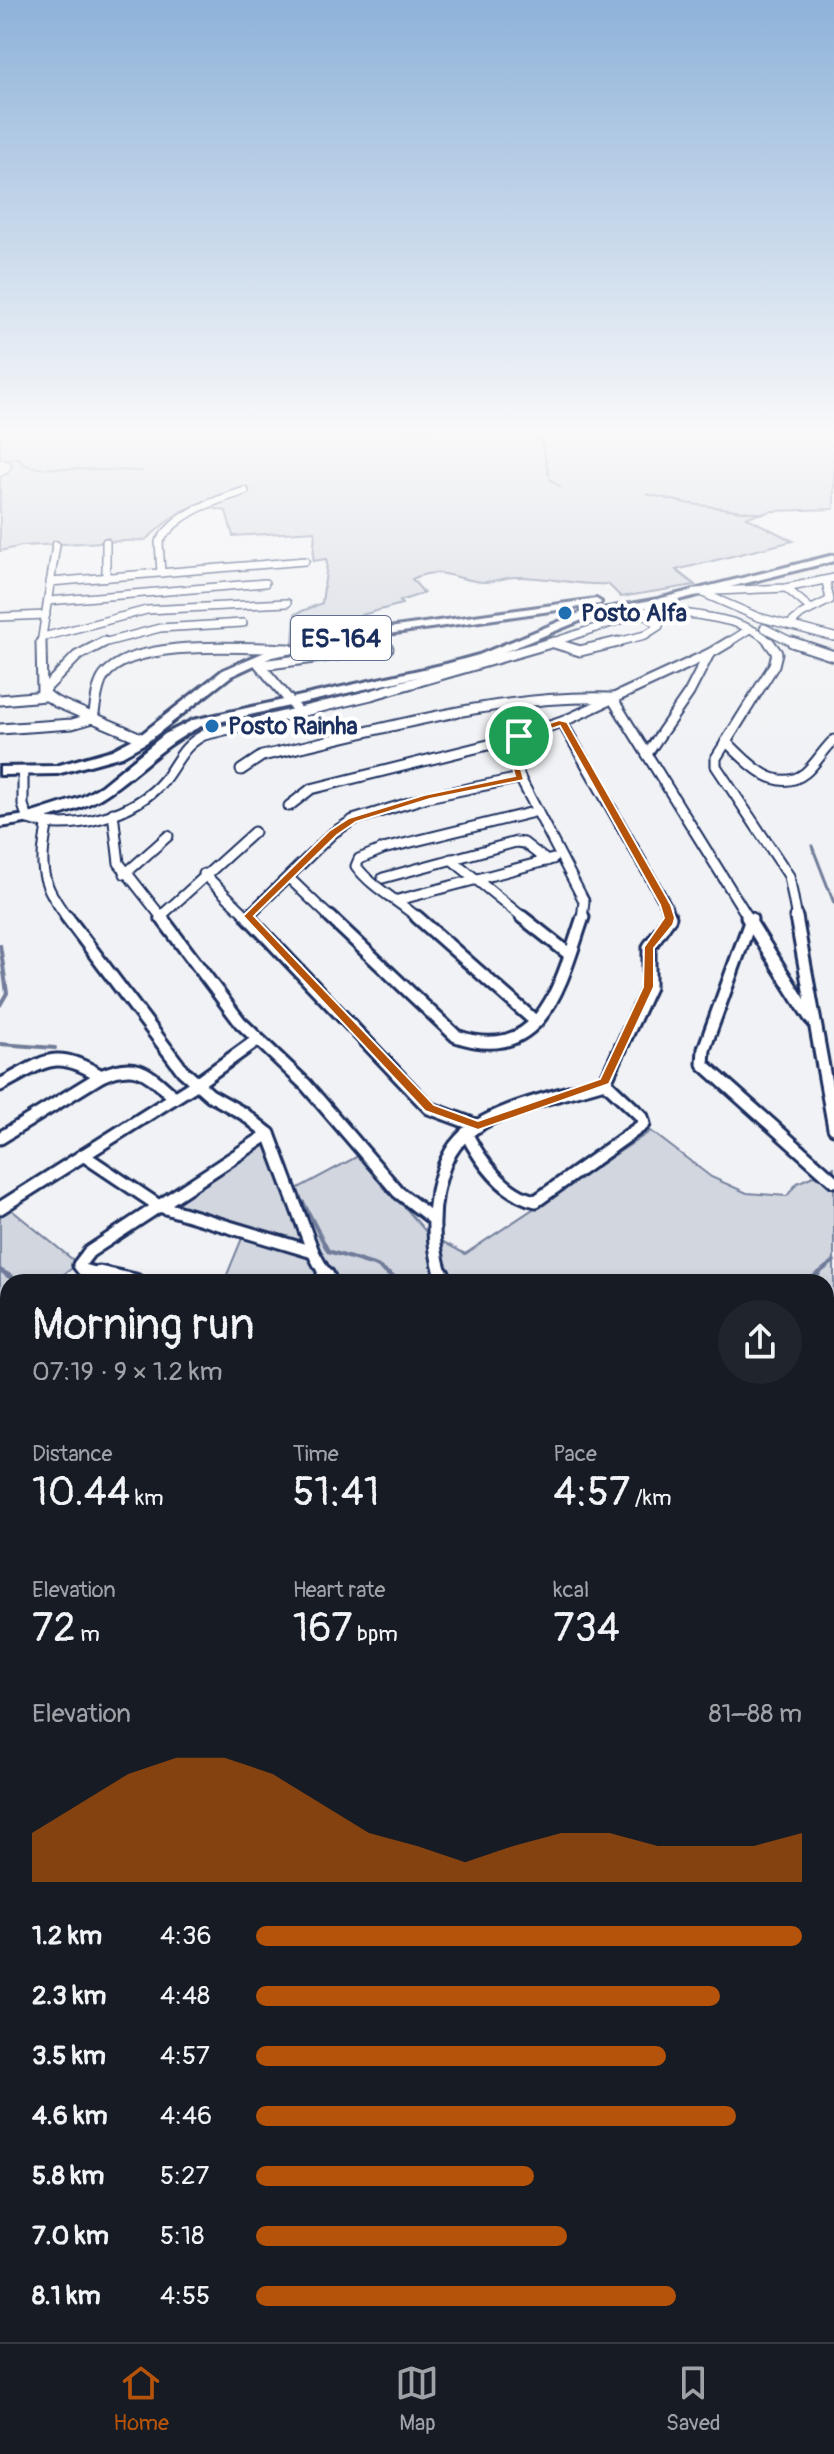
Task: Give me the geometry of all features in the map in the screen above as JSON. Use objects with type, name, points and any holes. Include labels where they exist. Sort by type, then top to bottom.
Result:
[{"type":"highway","name":"ES-164","points":[[0,823],[28,819],[87,800],[106,789],[169,737],[197,723],[449,667],[483,657],[584,615],[649,608],[667,596],[834,558]]},
{"type":"highway","name":"ES-164","points":[[0,771],[23,773],[79,766],[117,753],[143,739],[227,673],[289,649],[388,631],[698,592],[713,586]]},
{"type":"street","points":[[160,540],[161,573]]},
{"type":"street","points":[[106,542],[106,578]]},
{"type":"street","points":[[44,694],[39,676],[56,545]]},
{"type":"street","points":[[50,582],[305,561]]},
{"type":"street","points":[[698,592],[786,588],[830,579],[830,600],[789,625]]},
{"type":"street","points":[[48,601],[265,583]]},
{"type":"street","points":[[786,588],[811,609]]},
{"type":"street","points":[[698,592],[739,610],[834,637]]},
{"type":"street","points":[[43,637],[147,610],[287,603]]},
{"type":"street","points":[[649,608],[717,619],[770,640],[777,653],[774,665],[716,758],[718,773],[780,860],[793,888],[834,1128]]},
{"type":"street","points":[[554,643],[580,651],[645,635],[659,626],[649,608]]},
{"type":"street","points":[[23,773],[23,805],[28,819],[47,826],[113,813],[156,788],[178,752],[190,741],[301,715],[554,643],[649,608],[698,608],[744,620],[797,644],[834,656]]},
{"type":"street","points":[[0,617],[46,615]]},
{"type":"street","points":[[44,694],[82,653],[100,643],[164,628],[243,623]]},
{"type":"street","points":[[289,806],[311,789],[508,740],[562,722],[709,654],[748,630]]},
{"type":"street","points":[[258,662],[388,648]]},
{"type":"street","points":[[93,718],[103,678],[127,660],[170,650],[289,649]]},
{"type":"street","points":[[647,754],[674,719],[698,680],[709,654]]},
{"type":"street","points":[[258,662],[301,715]]},
{"type":"street","points":[[0,700],[44,694],[143,739]]},
{"type":"street","points":[[241,770],[262,756],[504,700],[573,696],[612,698]]},
{"type":"street","points":[[612,698],[816,1029]]},
{"type":"street","points":[[0,729],[72,724],[93,718]]},
{"type":"street","points":[[442,1274],[433,1219],[444,1167],[466,1133],[478,1126],[605,1082],[649,987],[649,947],[668,925],[670,918],[666,905],[562,722]]},
{"type":"street","points":[[289,878],[465,1041],[488,1043],[508,1039],[536,1022],[556,996],[580,925],[584,901],[520,778],[508,740]]},
{"type":"street","points":[[726,741],[762,774],[790,779],[806,772],[834,740]]},
{"type":"street","points":[[248,916],[333,833],[353,820],[428,797],[520,778]]},
{"type":"street","points":[[536,1022],[398,900],[361,875],[356,866],[359,859],[383,849],[538,811]]},
{"type":"street","points":[[113,813],[119,863],[125,874],[257,1040],[306,1085],[398,1192],[433,1219]]},
{"type":"street","points":[[47,826],[41,875],[47,890],[168,1055],[196,1084],[269,1134],[313,1252],[325,1274]]},
{"type":"street","points":[[161,916],[254,832]]},
{"type":"street","points":[[125,874],[168,836]]},
{"type":"street","points":[[383,878],[516,842],[524,843],[547,861]]},
{"type":"street","points":[[398,900],[559,857]]},
{"type":"street","points":[[451,859],[569,954]]},
{"type":"street","points":[[204,874],[248,916],[429,1108],[478,1126]]},
{"type":"street","points":[[751,919],[704,1049],[703,1064],[834,1181]]},
{"type":"street","points":[[0,1208],[196,1084],[257,1040]]},
{"type":"street","points":[[0,1085],[58,1060],[73,1060],[101,1076]]},
{"type":"street","points":[[0,1138],[101,1076],[124,1066],[134,1066],[174,1097]]},
{"type":"street","points":[[466,1133],[479,1158],[521,1198],[536,1201],[644,1124],[642,1117],[605,1082]]},
{"type":"street","points":[[100,1274],[83,1270],[80,1262],[269,1134]]},
{"type":"street","points":[[83,1155],[159,1206],[313,1252]]},
{"type":"shaded area","points":[[0,540],[139,540],[22,546],[0,551]]},
{"type":"shaded area","points":[[314,540],[793,541],[676,570],[695,585],[621,597],[608,584],[527,577],[485,582],[431,573],[412,579],[424,593],[400,601],[402,604],[358,616],[365,630],[293,643],[295,614],[322,603],[326,559],[313,561]]},
{"type":"shaded area","points":[[651,1131],[711,1177],[747,1193],[787,1196],[797,1183],[834,1167],[834,1274],[227,1274],[245,1231],[167,1209],[266,1140],[293,1191],[360,1155],[427,1233],[465,1254]]},
{"type":"shaded area","points":[[3,1203],[78,1264],[64,1274],[0,1274],[0,1205]]},
{"type":"waterway","points":[[812,846],[834,903]]},
{"type":"waterway","points":[[0,945],[7,993],[0,1005]]},
{"type":"waterway","points":[[0,1044],[55,1048]]},
{"type":"waterway","points":[[303,1202],[328,1251],[377,1266],[388,1274]]},
{"type":"waterway","points":[[818,1274],[834,1261]]},
{"type":"waterway","points":[[0,1270],[6,1274]]},
{"type":"place","name":"Posto Alfa","points":[[565,613]]},
{"type":"place","name":"Posto Rainha","points":[[212,726]]},
{"type":"route","points":[[562,722],[666,905],[670,918],[668,925],[649,947],[649,987],[605,1082],[478,1126],[429,1108],[248,916],[343,825],[379,810],[520,778],[508,747],[508,740],[519,736],[562,722]]}]
